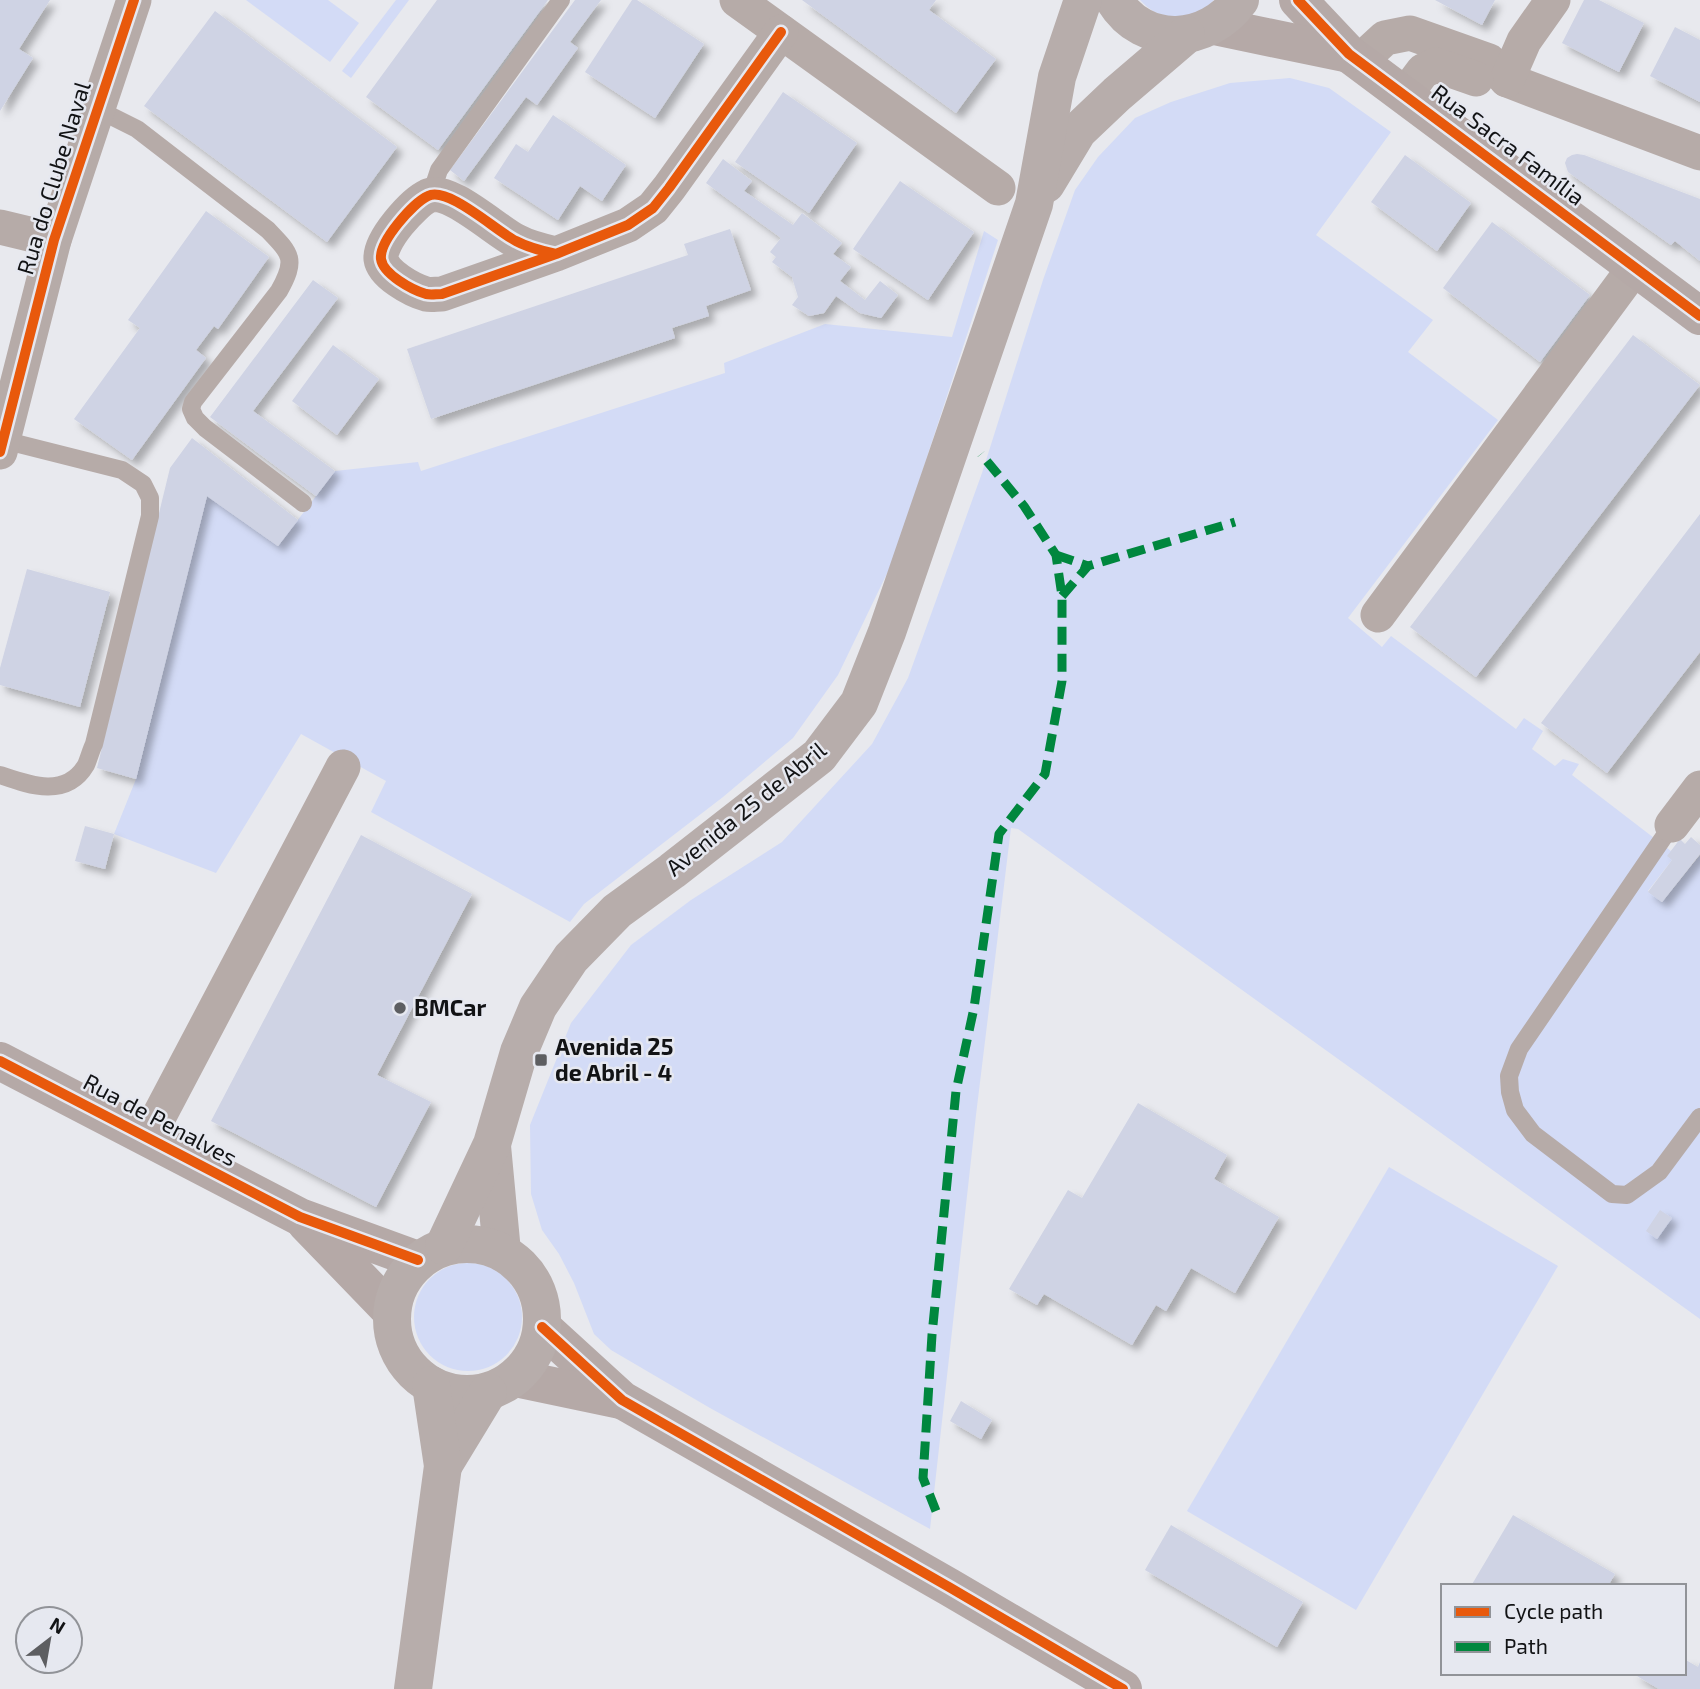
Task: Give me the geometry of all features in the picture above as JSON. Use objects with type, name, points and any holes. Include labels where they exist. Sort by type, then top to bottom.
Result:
[{"type":"main road","name":"Avenida 25 de Abril","points":[[501,1385],[469,1394],[450,1392],[431,1385],[413,1372],[400,1354],[392,1334],[391,1311],[396,1292],[405,1275],[431,1253],[492,1143],[519,1052],[538,1007],[570,958],[617,911],[819,755],[859,703],[887,632],[1034,204],[1057,77],[1083,0]]},
{"type":"main road","points":[[1114,0],[1119,8],[1138,24],[1161,34],[1213,20]]},
{"type":"main road","name":"Avenida 25 de Abril","points":[[1034,204],[1077,131],[1116,94],[1213,20]]},
{"type":"main road","name":"Avenida 25 de Abril","points":[[492,1143],[502,1252]]},
{"type":"main road","points":[[431,1253],[464,1243],[484,1245],[502,1252],[520,1266],[533,1283],[541,1304],[542,1326],[537,1346],[528,1363],[501,1385],[443,1465]]},
{"type":"main road","points":[[414,1689],[443,1465],[431,1385]]},
{"type":"street","name":"Rua do Clube Naval","points":[[1,446],[54,240],[134,0]]},
{"type":"street","points":[[737,0],[998,188]]},
{"type":"street","name":"Rua Sacra Família","points":[[1298,0],[1355,57],[1700,316]]},
{"type":"street","points":[[1507,80],[1524,41],[1553,0]]},
{"type":"street","name":"Rua Sacra Família","points":[[1213,20],[1355,57]]},
{"type":"street","points":[[556,254],[532,249],[517,242],[446,195],[431,194],[416,203],[401,220],[384,246],[381,259],[387,272],[414,290],[428,295],[442,294],[556,254],[628,225],[653,208],[669,188],[781,32]]},
{"type":"street","points":[[1355,57],[1385,38],[1410,33],[1489,61],[1507,80],[1700,153]]},
{"type":"street","points":[[1405,95],[1423,71],[1436,65],[1489,83],[1507,80]]},
{"type":"street","points":[[0,227],[54,240]]},
{"type":"street","points":[[1378,615],[1635,267]]},
{"type":"street","points":[[148,1137],[343,767]]},
{"type":"street","points":[[1672,825],[1700,788]]},
{"type":"street","name":"Rua de Penalves","points":[[0,1061],[300,1217]]},
{"type":"street","points":[[300,1217],[431,1253]]},
{"type":"street","points":[[300,1217],[391,1311]]},
{"type":"street","points":[[542,1326],[622,1400],[1123,1689]]},
{"type":"street","points":[[501,1385],[622,1400]]},
{"type":"lane","points":[[431,194],[439,170],[561,0]]},
{"type":"lane","points":[[97,109],[136,129],[268,230],[290,258],[289,274],[279,290],[193,402],[191,409],[195,418],[205,428],[303,503]]},
{"type":"lane","points":[[0,775],[30,785],[57,787],[72,779],[85,765],[94,744],[150,516],[150,498],[143,484],[122,470],[1,446]]},
{"type":"lane","points":[[1672,825],[1520,1049],[1509,1076],[1510,1092],[1516,1110],[1533,1134],[1612,1194],[1627,1195],[1659,1172],[1700,1117]]},
{"type":"shaded area","points":[[246,0],[328,0],[359,23],[330,62]]},
{"type":"shaded area","points":[[396,0],[409,0],[351,78],[342,71]]},
{"type":"shaded area","points":[[1140,0],[1214,0],[1193,14],[1177,17],[1153,11]]},
{"type":"shaded area","points":[[1290,78],[1329,88],[1391,132],[1316,235],[1433,320],[1408,352],[1498,420],[1348,618],[1382,647],[1391,636],[1516,729],[1524,718],[1543,731],[1532,749],[1555,766],[1563,759],[1579,764],[1572,775],[1671,851],[1672,860],[1648,891],[1662,902],[1700,855],[1700,1319],[1018,829],[1011,828],[930,1529],[710,1408],[611,1350],[594,1334],[574,1283],[559,1254],[542,1230],[531,1194],[530,1125],[571,1023],[631,945],[691,900],[782,842],[872,744],[908,678],[982,473],[1043,280],[1075,190],[1098,157],[1135,118],[1171,102],[1230,83]]},
{"type":"shaded area","points":[[984,231],[998,240],[893,561],[838,675],[793,738],[723,797],[584,904],[570,922],[371,812],[386,781],[301,734],[216,873],[114,834],[136,779],[207,496],[278,546],[335,471],[418,462],[421,471],[725,373],[724,363],[825,324],[952,337]]},
{"type":"shaded area","points":[[1389,1167],[1558,1266],[1356,1610],[1187,1511]]},
{"type":"shaded area","points":[[468,1263],[489,1267],[506,1279],[518,1296],[522,1317],[518,1338],[506,1355],[489,1367],[468,1371],[447,1367],[430,1355],[418,1338],[414,1317],[418,1296],[430,1279],[447,1267]]},
{"type":"building","points":[[0,0],[50,0],[19,49],[33,58],[0,111]]},
{"type":"building","points":[[437,0],[548,0],[438,150],[366,97]]},
{"type":"building","points":[[575,0],[601,0],[570,42],[578,48],[537,105],[526,97],[464,181],[450,170]]},
{"type":"building","points":[[632,0],[637,0],[704,44],[655,118],[585,72]]},
{"type":"building","points":[[802,0],[936,0],[929,10],[996,59],[956,113]]},
{"type":"building","points":[[1435,0],[1495,0],[1482,25]]},
{"type":"building","points":[[1584,0],[1599,0],[1644,23],[1619,72],[1562,43]]},
{"type":"building","points":[[215,11],[397,147],[327,242],[144,106]]},
{"type":"building","points":[[1675,27],[1700,40],[1700,102],[1650,76]]},
{"type":"building","points":[[783,92],[857,143],[809,213],[735,162]]},
{"type":"building","points":[[553,115],[626,165],[602,201],[580,186],[558,220],[494,178],[516,144],[528,152]]},
{"type":"building","points":[[1577,154],[1700,199],[1700,261],[1675,241],[1671,245],[1568,172],[1565,163],[1567,158]]},
{"type":"building","points":[[1405,155],[1471,203],[1437,251],[1371,202]]},
{"type":"building","points":[[723,159],[752,181],[744,191],[793,225],[802,213],[842,243],[833,254],[851,267],[840,281],[865,300],[880,281],[898,295],[881,318],[860,313],[836,296],[824,313],[809,316],[792,305],[798,297],[792,277],[772,262],[776,257],[770,252],[781,238],[706,183]]},
{"type":"building","points":[[900,181],[974,232],[928,300],[853,249]]},
{"type":"building","points":[[206,211],[269,257],[218,329],[214,326],[196,350],[206,358],[132,460],[74,419],[140,328],[128,320]]},
{"type":"building","points":[[1492,222],[1590,295],[1540,362],[1443,288]]},
{"type":"building","points":[[730,229],[751,290],[706,306],[709,316],[672,328],[675,338],[431,419],[407,349],[688,255],[684,244]]},
{"type":"building","points":[[313,280],[338,298],[253,411],[335,471],[316,496],[210,417]]},
{"type":"building","points":[[1633,335],[1700,385],[1476,677],[1410,627]]},
{"type":"building","points":[[333,345],[379,379],[337,435],[292,401]]},
{"type":"building","points":[[192,438],[298,520],[278,546],[207,496],[136,779],[97,768],[170,468]]},
{"type":"building","points":[[1700,514],[1700,652],[1607,773],[1541,723]]},
{"type":"building","points":[[27,569],[110,592],[80,707],[0,685],[0,668]]},
{"type":"building","points":[[85,826],[114,834],[105,869],[75,861]]},
{"type":"building","points":[[361,835],[472,894],[377,1075],[431,1102],[376,1207],[211,1121]]},
{"type":"building","points":[[1691,837],[1700,845],[1700,854],[1662,902],[1648,892],[1672,860],[1667,856],[1680,839],[1685,844]]},
{"type":"building","points":[[1138,1103],[1227,1155],[1214,1179],[1279,1217],[1235,1293],[1191,1268],[1166,1311],[1156,1305],[1132,1345],[1044,1294],[1037,1305],[1009,1289],[1068,1190],[1082,1198]]},
{"type":"building","points":[[1660,1210],[1672,1218],[1657,1239],[1646,1231]]},
{"type":"building","points":[[961,1401],[992,1420],[981,1439],[950,1421]]},
{"type":"building","points":[[1513,1515],[1615,1574],[1609,1584],[1472,1584]]},
{"type":"building","points":[[1171,1525],[1303,1602],[1277,1647],[1145,1570]]},
{"type":"building","points":[[1686,1660],[1698,1667],[1700,1662],[1700,1689],[1659,1689],[1635,1675],[1686,1675]]},
{"type":"marked path","points":[[936,1511],[923,1478],[932,1335],[956,1091],[974,1008],[999,834],[1045,774],[1062,681],[1062,596],[1056,555],[1024,506],[981,454]]},
{"type":"marked path","points":[[1062,596],[1088,566],[1235,522]]},
{"type":"marked path","points":[[1056,555],[1088,566]]},
{"type":"cycle path","points":[[0,452],[54,240],[134,0]]},
{"type":"cycle path","points":[[1298,0],[1349,54],[1700,316]]},
{"type":"cycle path","points":[[556,254],[521,243],[459,203],[437,195],[428,196],[406,214],[385,243],[381,259],[392,276],[406,285],[426,294],[442,294],[556,254],[628,225],[653,208],[669,188],[781,32]]},
{"type":"cycle path","points":[[0,1061],[300,1217],[418,1260]]},
{"type":"cycle path","points":[[542,1327],[622,1400],[1123,1689]]},
{"type":"place","name":"BMCar","points":[[400,1008]]},
{"type":"place","name":"Avenida 25 de Abril - 4","points":[[541,1060]]}]
